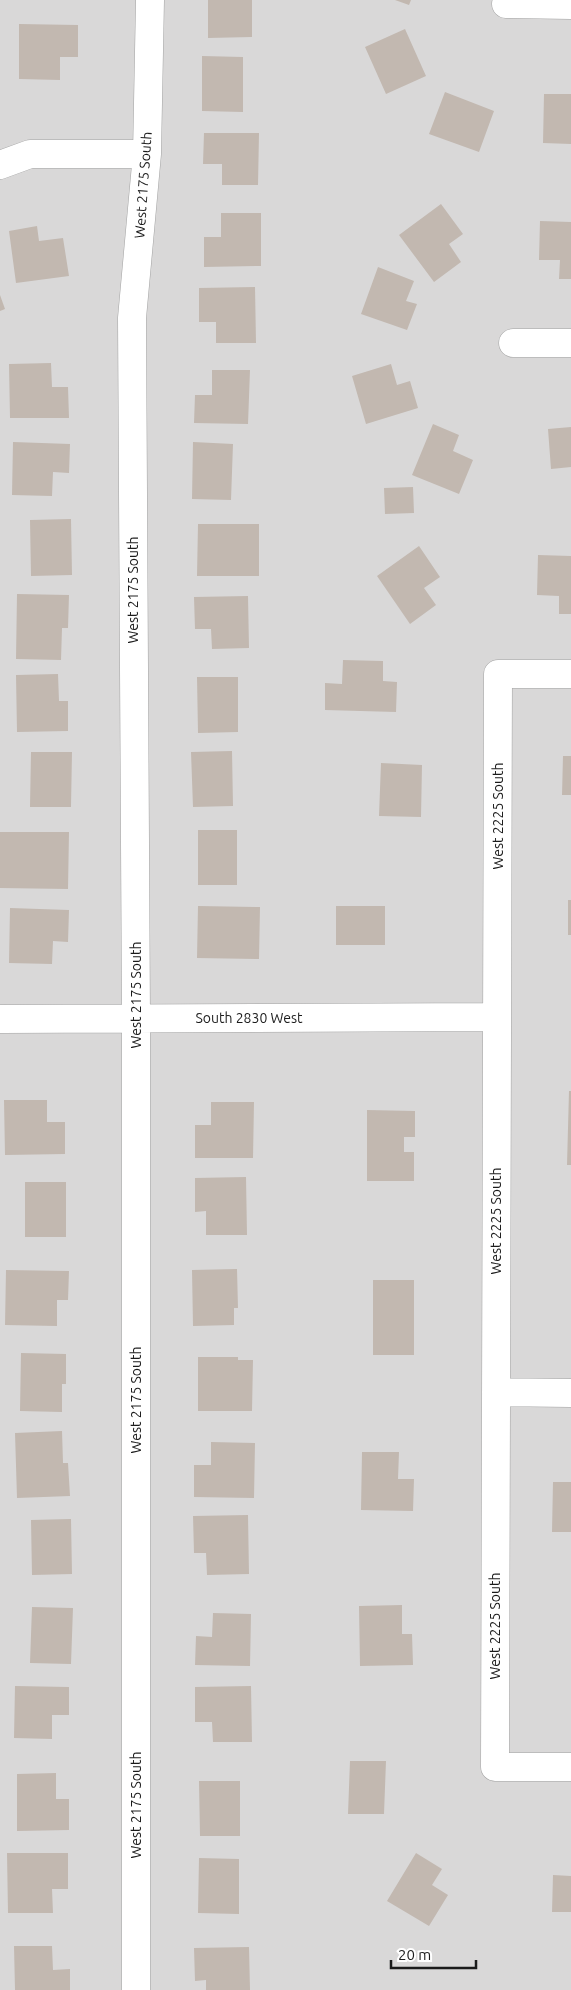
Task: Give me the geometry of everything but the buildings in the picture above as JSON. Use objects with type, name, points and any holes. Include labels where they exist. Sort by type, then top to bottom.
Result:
[{"type":"street","name":"West 2175 South","points":[[136,1990],[136,1018],[132,318],[148,154],[150,0]]},
{"type":"street","points":[[506,4],[571,4]]},
{"type":"street","points":[[0,165],[30,154],[148,154]]},
{"type":"street","points":[[514,343],[571,343]]},
{"type":"street","name":"West 2225 South","points":[[571,674],[498,674],[495,1767],[571,1767]]},
{"type":"street","name":"South 2830 West","points":[[0,1018],[497,1017]]},
{"type":"street","points":[[496,1392],[571,1392]]},
{"type":"shaded area","points":[[0,0],[571,0],[571,1990],[0,1990]]}]
